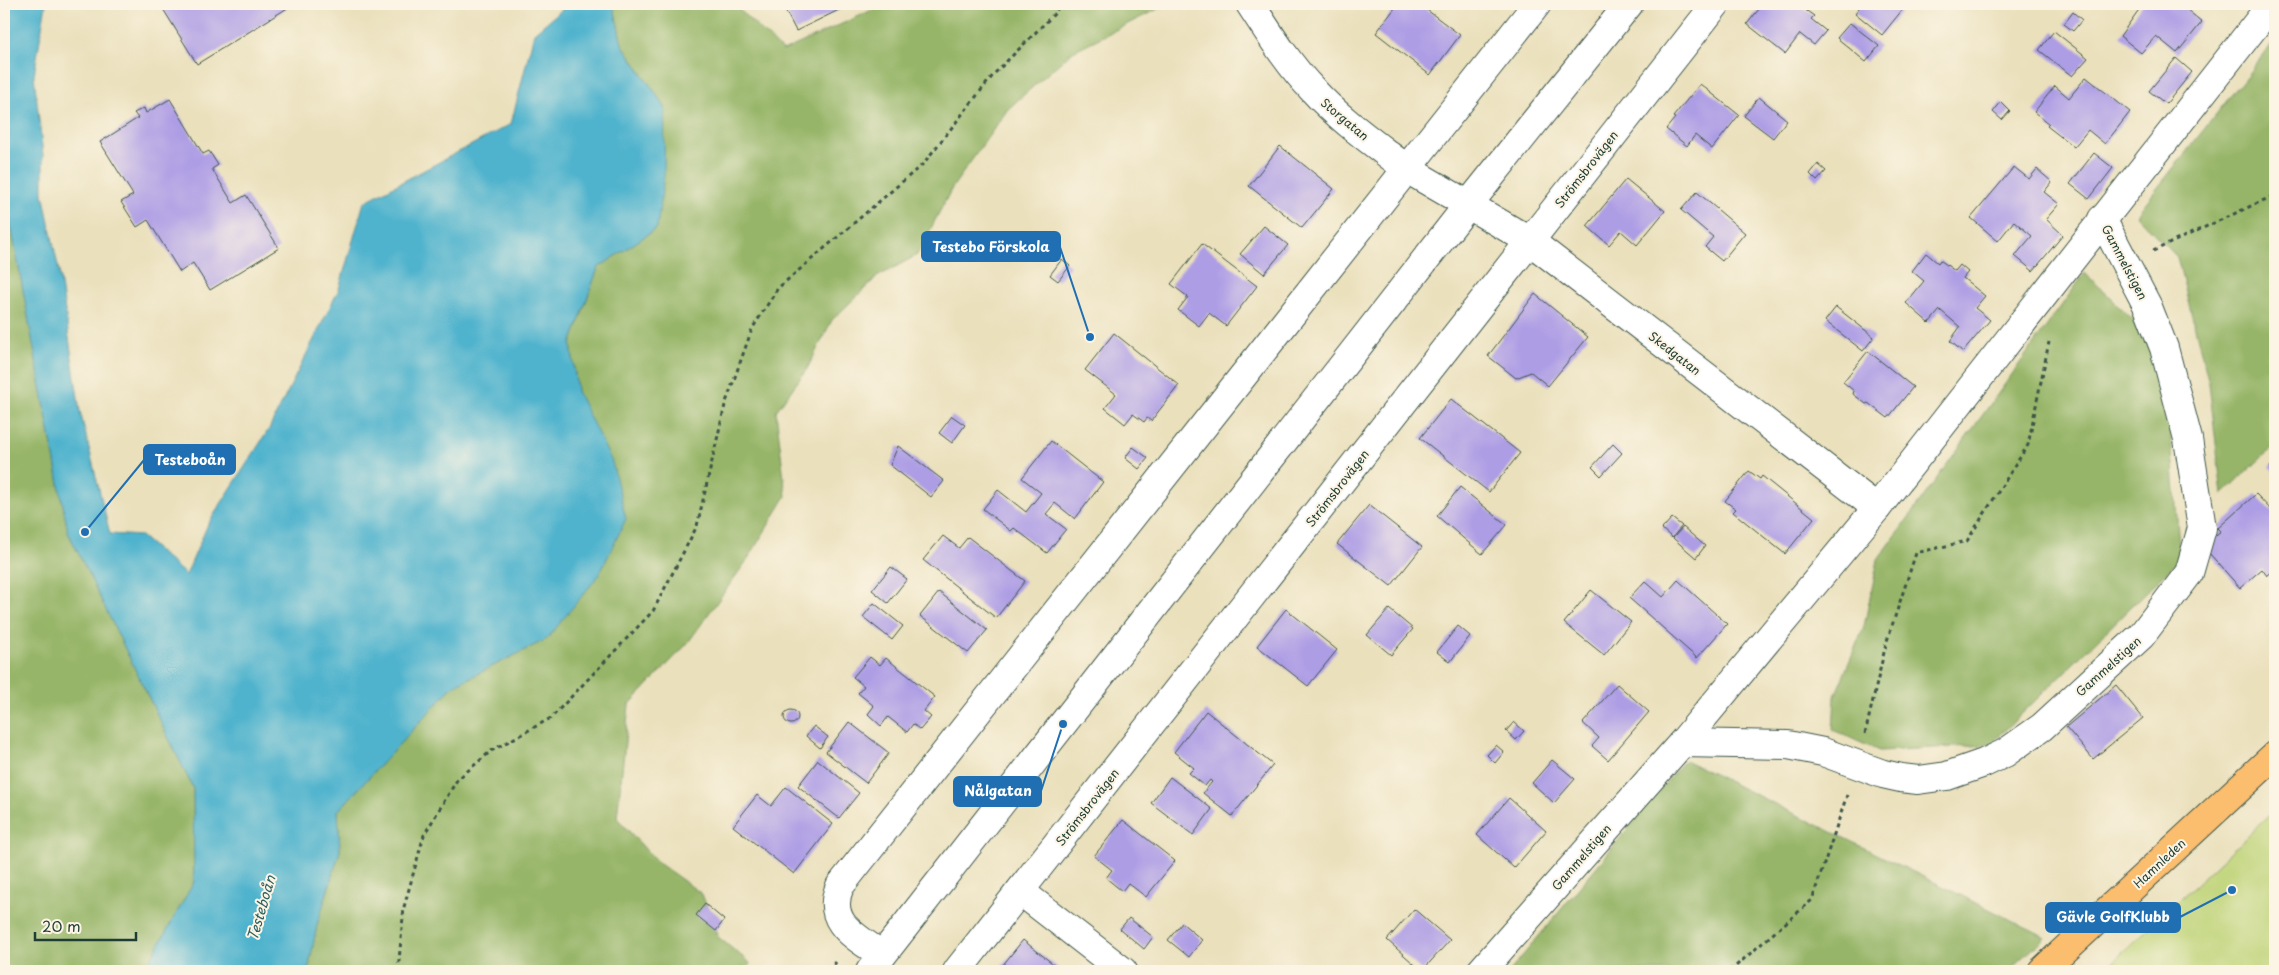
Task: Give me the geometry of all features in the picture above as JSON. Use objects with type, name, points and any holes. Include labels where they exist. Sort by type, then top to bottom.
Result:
[{"type":"main road","name":"Hamnleden","points":[[2042,971],[2275,755]]},
{"type":"street","name":"Storgatan","points":[[1250,4],[1287,59],[1314,91],[1407,169],[1468,205]]},
{"type":"street","points":[[1537,4],[840,886],[835,900],[839,920],[876,963],[1468,205],[1628,4]]},
{"type":"street","name":"Strömsbrovägen","points":[[957,971],[1716,4]]},
{"type":"street","name":"Gammelstigen","points":[[1481,971],[1682,743],[1877,508],[2272,4]]},
{"type":"street","name":"Skedgatan","points":[[1468,205],[1530,241],[1877,508]]},
{"type":"street","name":"Gammelstigen","points":[[1682,743],[1788,745],[1823,752],[1857,765],[1901,778],[1932,779],[1962,771],[2005,753],[2042,727],[2141,636],[2189,573],[2202,528],[2188,439],[2164,348],[2148,307],[2102,219]]},
{"type":"street","points":[[1020,891],[1123,971]]},
{"type":"path","points":[[398,971],[404,907],[424,836],[457,780],[491,751],[552,718],[653,610],[697,526],[725,405],[752,329],[778,288],[923,164],[994,74],[1055,12],[1060,4]]},
{"type":"path","points":[[2125,264],[2275,195]]},
{"type":"path","points":[[1730,971],[1812,900],[1857,765],[1886,644],[1916,553],[1967,541],[2028,445],[2051,333]]},
{"type":"green space","points":[[613,4],[733,4],[783,51],[885,4],[1168,4],[1073,51],[1008,109],[952,188],[917,255],[877,277],[832,320],[807,369],[776,411],[786,496],[748,559],[687,644],[629,705],[617,818],[657,862],[702,894],[718,937],[750,963],[747,971],[308,971],[317,925],[340,851],[338,811],[453,686],[547,639],[593,427],[577,391],[571,345],[598,268],[657,228],[665,107],[622,44]]},
{"type":"green space","points":[[2275,40],[2275,445],[2222,495],[2209,383],[2177,257],[2136,215]]},
{"type":"green space","points":[[4,188],[68,532],[193,788],[194,882],[144,971],[4,971]]},
{"type":"green space","points":[[2085,273],[2147,333],[2169,412],[2180,559],[1990,745],[1879,751],[1833,730],[1835,696],[1864,626],[1878,560]]},
{"type":"green space","points":[[1685,760],[2046,937],[2008,971],[1510,971]]},
{"type":"green space","points":[[2275,810],[2275,971],[2103,971]]},
{"type":"water","points":[[4,4],[46,4],[34,75],[43,155],[43,193],[59,271],[80,411],[110,534],[141,536],[186,575],[208,524],[269,429],[339,289],[364,202],[511,124],[534,33],[567,5],[613,4],[622,44],[665,107],[664,175],[657,228],[598,268],[571,344],[577,391],[612,462],[626,519],[599,575],[547,639],[453,686],[338,811],[340,851],[317,925],[308,971],[144,971],[194,882],[193,788],[68,532],[4,188]]},
{"type":"building","points":[[160,4],[294,4],[197,64]]},
{"type":"building","points":[[782,4],[851,4],[796,31]]},
{"type":"building","points":[[1398,4],[1419,4],[1460,35],[1430,75],[1376,33]]},
{"type":"building","points":[[1763,4],[1797,4],[1814,16],[1811,19],[1826,31],[1814,45],[1800,34],[1785,54],[1747,24]]},
{"type":"building","points":[[1862,4],[1897,4],[1903,9],[1882,35],[1855,13]]},
{"type":"building","points":[[2143,4],[2182,4],[2202,22],[2177,53],[2156,36],[2141,53],[2120,36]]},
{"type":"building","points":[[2073,12],[2082,20],[2073,31],[2064,24]]},
{"type":"building","points":[[1850,23],[1879,46],[1866,62],[1837,38]]},
{"type":"building","points":[[2054,31],[2088,58],[2072,76],[2039,50]]},
{"type":"building","points":[[2176,58],[2192,72],[2166,104],[2149,91]]},
{"type":"building","points":[[2086,77],[2130,112],[2105,144],[2088,130],[2074,147],[2047,126],[2049,124],[2034,112],[2055,86],[2069,98]]},
{"type":"building","points":[[1700,84],[1739,115],[1712,149],[1695,135],[1687,146],[1666,129],[1675,118],[1673,117]]},
{"type":"building","points":[[1759,97],[1787,120],[1773,138],[1744,116]]},
{"type":"building","points":[[170,99],[203,154],[209,151],[218,165],[212,169],[233,203],[246,195],[279,248],[210,290],[193,263],[180,272],[148,220],[137,227],[121,202],[133,195],[100,142],[138,118],[134,113],[144,108],[146,113]]},
{"type":"building","points":[[2001,102],[2010,111],[2002,120],[1993,112]]},
{"type":"building","points":[[1280,146],[1334,189],[1302,228],[1249,186]]},
{"type":"building","points":[[2094,153],[2113,168],[2089,199],[2070,184]]},
{"type":"building","points":[[1818,164],[1826,171],[1817,181],[1810,174]]},
{"type":"building","points":[[2014,167],[2029,179],[2037,169],[2052,182],[2044,192],[2059,204],[2046,219],[2063,235],[2033,271],[2015,256],[2032,236],[2014,221],[1998,241],[1971,218]]},
{"type":"building","points":[[1626,179],[1665,211],[1637,245],[1621,231],[1609,245],[1587,226]]},
{"type":"building","points":[[1697,192],[1745,233],[1722,261],[1705,247],[1713,237],[1681,210]]},
{"type":"building","points":[[1264,226],[1288,245],[1264,274],[1240,254]]},
{"type":"building","points":[[1202,244],[1257,286],[1226,326],[1209,313],[1199,326],[1178,310],[1188,297],[1171,284]]},
{"type":"building","points":[[1926,253],[1938,263],[1940,260],[1955,271],[1960,265],[1968,272],[1963,278],[1985,296],[1975,308],[1990,320],[1963,352],[1950,341],[1960,327],[1940,310],[1929,323],[1906,303],[1924,281],[1912,271]]},
{"type":"building","points":[[1062,259],[1070,266],[1058,281],[1050,275]]},
{"type":"building","points":[[1535,294],[1588,337],[1548,386],[1531,372],[1516,378],[1488,356]]},
{"type":"building","points":[[1836,307],[1874,337],[1863,351],[1825,321]]},
{"type":"building","points":[[1114,333],[1179,385],[1151,421],[1147,418],[1144,422],[1133,414],[1125,424],[1105,408],[1116,394],[1085,370]]},
{"type":"building","points":[[1868,351],[1913,387],[1888,418],[1853,394],[1854,391],[1843,382]]},
{"type":"building","points":[[1451,399],[1520,453],[1489,492],[1420,438]]},
{"type":"building","points":[[952,416],[965,425],[952,443],[939,433]]},
{"type":"building","points":[[1051,441],[1103,482],[1075,519],[1055,503],[1046,514],[1066,529],[1047,553],[1014,528],[1011,531],[983,509],[998,490],[1026,512],[1041,493],[1022,478]]},
{"type":"building","points":[[1613,444],[1622,453],[1601,476],[1592,467]]},
{"type":"building","points":[[898,446],[944,481],[931,497],[890,465]]},
{"type":"building","points":[[1133,447],[1148,458],[1139,469],[1125,458]]},
{"type":"building","points":[[2275,463],[2275,473],[2270,467]]},
{"type":"building","points":[[1749,471],[1760,479],[1762,476],[1814,518],[1785,554],[1733,512],[1736,509],[1725,501]]},
{"type":"building","points":[[1460,487],[1507,525],[1482,554],[1437,516]]},
{"type":"building","points":[[2256,494],[2272,511],[2275,508],[2275,569],[2267,576],[2262,569],[2240,588],[2209,553],[2212,538],[2221,531],[2218,528]]},
{"type":"building","points":[[1369,505],[1422,547],[1391,586],[1337,544]]},
{"type":"building","points":[[1672,518],[1682,526],[1672,538],[1662,529]]},
{"type":"building","points":[[1683,527],[1705,546],[1696,558],[1673,538]]},
{"type":"building","points":[[943,536],[959,548],[968,537],[1025,581],[996,618],[923,560]]},
{"type":"building","points":[[891,567],[907,579],[888,603],[872,590]]},
{"type":"building","points":[[1678,580],[1727,624],[1697,658],[1629,598],[1645,581],[1663,597]]},
{"type":"building","points":[[1591,590],[1631,622],[1604,655],[1564,623]]},
{"type":"building","points":[[939,592],[987,630],[968,653],[920,616]]},
{"type":"building","points":[[874,603],[903,626],[892,640],[863,617]]},
{"type":"building","points":[[1286,609],[1337,650],[1308,686],[1257,646]]},
{"type":"building","points":[[1389,609],[1413,629],[1391,655],[1367,635]]},
{"type":"building","points":[[1458,626],[1470,636],[1450,662],[1437,652]]},
{"type":"building","points":[[870,657],[880,665],[886,658],[935,697],[924,711],[931,717],[920,730],[913,724],[907,732],[888,717],[881,726],[868,714],[874,706],[858,693],[864,686],[853,677]]},
{"type":"building","points":[[1617,684],[1649,712],[1608,760],[1592,746],[1599,738],[1583,723]]},
{"type":"building","points":[[2116,685],[2143,718],[2093,759],[2066,727]]},
{"type":"building","points":[[788,710],[794,710],[798,717],[794,724],[788,724],[784,720],[784,714]]},
{"type":"building","points":[[1206,711],[1273,765],[1232,816],[1203,793],[1212,782],[1210,780],[1205,786],[1189,773],[1194,768],[1174,752]]},
{"type":"building","points":[[849,722],[889,753],[866,783],[826,752]]},
{"type":"building","points":[[1514,722],[1524,731],[1516,740],[1506,731]]},
{"type":"building","points":[[814,726],[828,737],[820,748],[806,736]]},
{"type":"building","points":[[1496,745],[1504,752],[1495,763],[1487,755]]},
{"type":"building","points":[[818,760],[859,793],[839,818],[798,786]]},
{"type":"building","points":[[1552,760],[1575,779],[1554,803],[1532,783]]},
{"type":"building","points":[[1170,777],[1212,809],[1193,835],[1151,803]]},
{"type":"building","points":[[786,787],[833,824],[794,874],[733,826],[757,795],[771,806]]},
{"type":"building","points":[[1509,798],[1546,831],[1514,868],[1477,835]]},
{"type":"building","points":[[1123,820],[1175,861],[1146,897],[1128,883],[1122,891],[1106,878],[1112,870],[1094,856]]},
{"type":"building","points":[[705,904],[724,920],[716,931],[696,915]]},
{"type":"building","points":[[1414,909],[1450,940],[1422,971],[1387,940]]},
{"type":"building","points":[[1129,918],[1153,937],[1144,949],[1120,929]]},
{"type":"building","points":[[1182,923],[1202,940],[1189,957],[1168,940]]},
{"type":"building","points":[[1023,940],[1062,971],[998,971]]},
{"type":"place","name":"Testebo Förskola","points":[[1090,337]]},
{"type":"place","name":"Testeboån","points":[[85,532]]},
{"type":"place","name":"Nålgatan","points":[[1063,724]]},
{"type":"place","name":"Gävle GolfKlubb","points":[[2232,890]]}]
